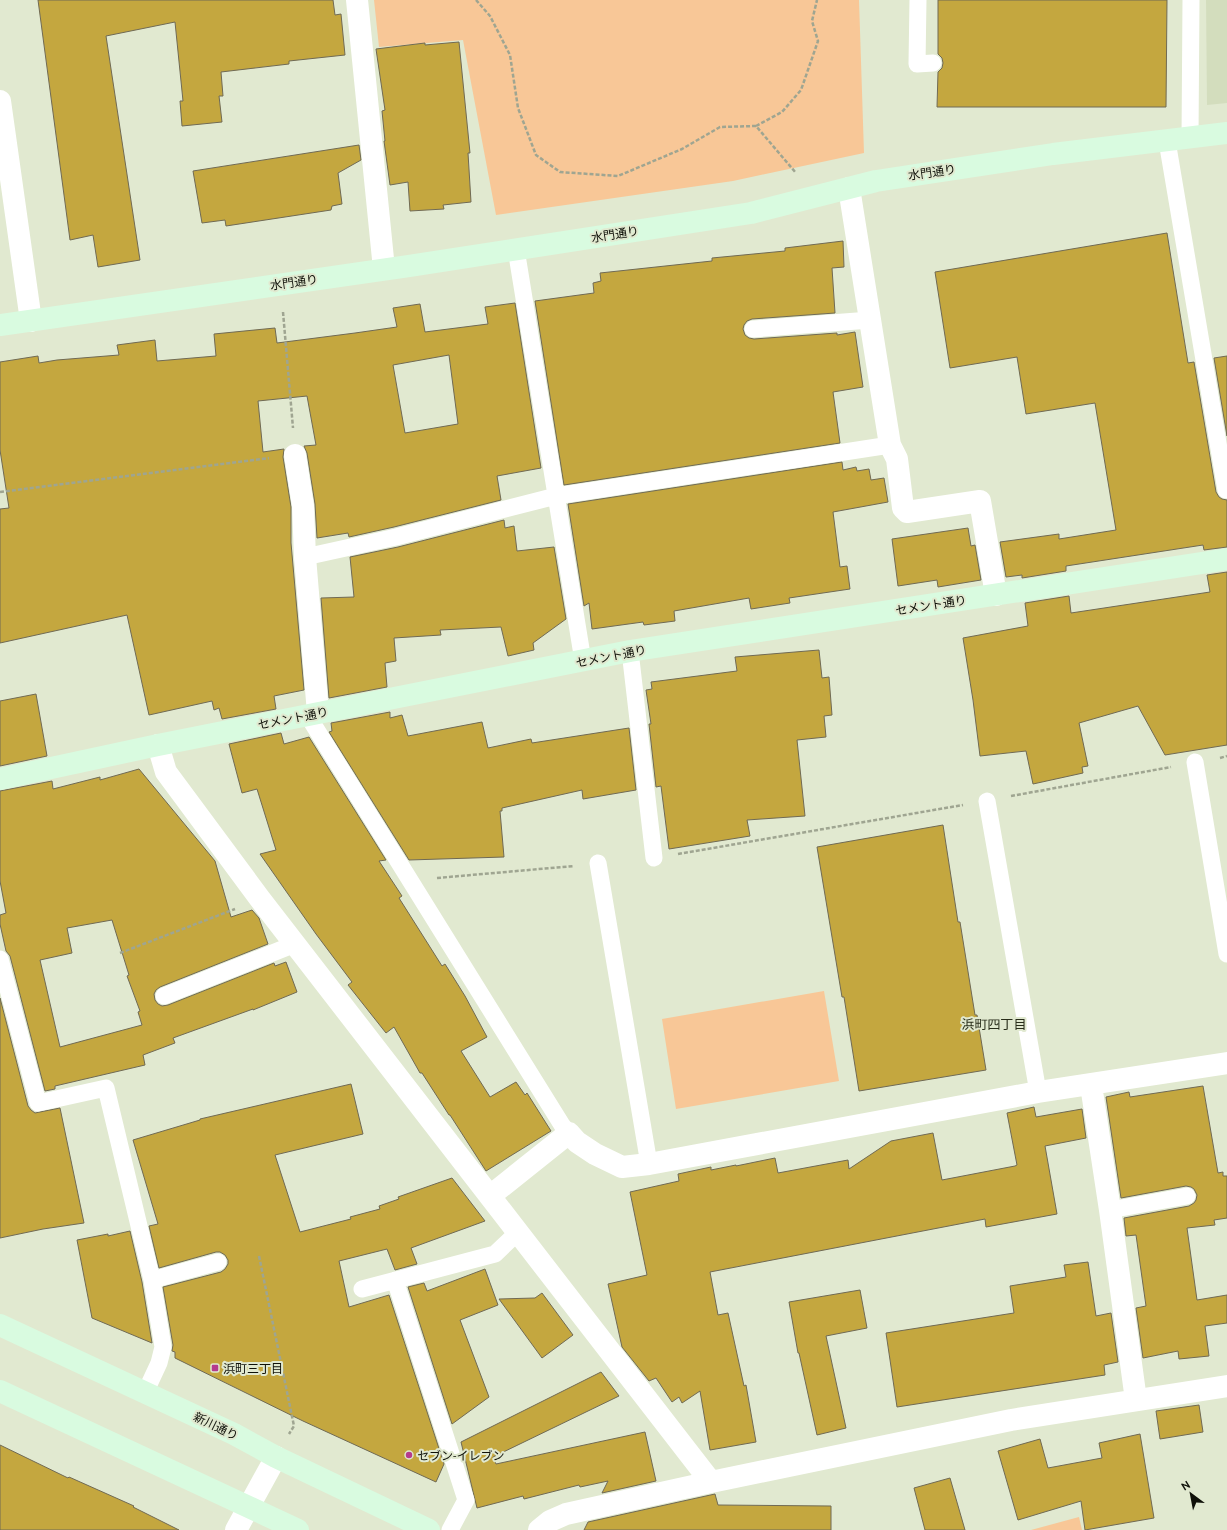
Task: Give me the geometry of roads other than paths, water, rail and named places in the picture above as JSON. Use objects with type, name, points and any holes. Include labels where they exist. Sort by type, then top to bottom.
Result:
[{"type":"street","points":[[357,0],[384,270]]},
{"type":"street","points":[[0,101],[4,158],[31,321]]},
{"type":"street","name":"水門通り","points":[[0,325],[384,270],[751,213],[876,181],[1045,156],[1227,133]]},
{"type":"street","points":[[849,188],[890,445],[897,458],[903,508],[907,512],[980,500],[996,595]]},
{"type":"street","points":[[295,455],[303,506],[313,715]]},
{"type":"street","name":"セメント通り","points":[[0,779],[158,745],[630,651],[1227,559]]},
{"type":"street","points":[[158,745],[166,772],[260,899],[711,1482]]},
{"type":"street","points":[[490,1196],[569,1133],[583,1146],[622,1167],[649,1164],[1038,1092],[1227,1063]]},
{"type":"street","points":[[1091,1085],[1136,1400]]},
{"type":"street","name":"新川通り","points":[[0,1325],[234,1434],[276,1457],[429,1530]]},
{"type":"street","points":[[539,1530],[550,1522],[566,1514],[711,1482],[1011,1420],[1227,1386]]},
{"type":"street","points":[[0,1391],[298,1530]]},
{"type":"street","points":[[236,1530],[276,1457]]},
{"type":"lane","points":[[918,0],[917,64],[933,63]]},
{"type":"lane","points":[[1190,138],[1191,0]]},
{"type":"lane","points":[[1167,141],[1226,490]]},
{"type":"lane","points":[[516,249],[583,661]]},
{"type":"lane","points":[[752,329],[870,320]]},
{"type":"lane","points":[[305,557],[396,537],[556,496],[890,445]]},
{"type":"lane","points":[[630,651],[654,858]]},
{"type":"lane","points":[[313,715],[410,881],[562,1125],[569,1133]]},
{"type":"lane","points":[[1195,762],[1227,954]]},
{"type":"lane","points":[[988,801],[1038,1092]]},
{"type":"lane","points":[[598,863],[649,1164]]},
{"type":"lane","points":[[164,996],[295,944]]},
{"type":"lane","points":[[0,959],[38,1103],[106,1088],[152,1280],[163,1347],[159,1363],[145,1392]]},
{"type":"lane","points":[[1110,1210],[1187,1196]]},
{"type":"lane","points":[[362,1289],[495,1254],[518,1232]]},
{"type":"lane","points":[[152,1280],[218,1262]]},
{"type":"lane","points":[[395,1280],[466,1500],[450,1530]]},
{"type":"place","name":"浜町三丁目","points":[[215,1368]]},
{"type":"place","name":"セブン-イレブン","points":[[409,1455]]},
{"type":"district","name":"浜町四丁目","points":[[994,1024]]}]
